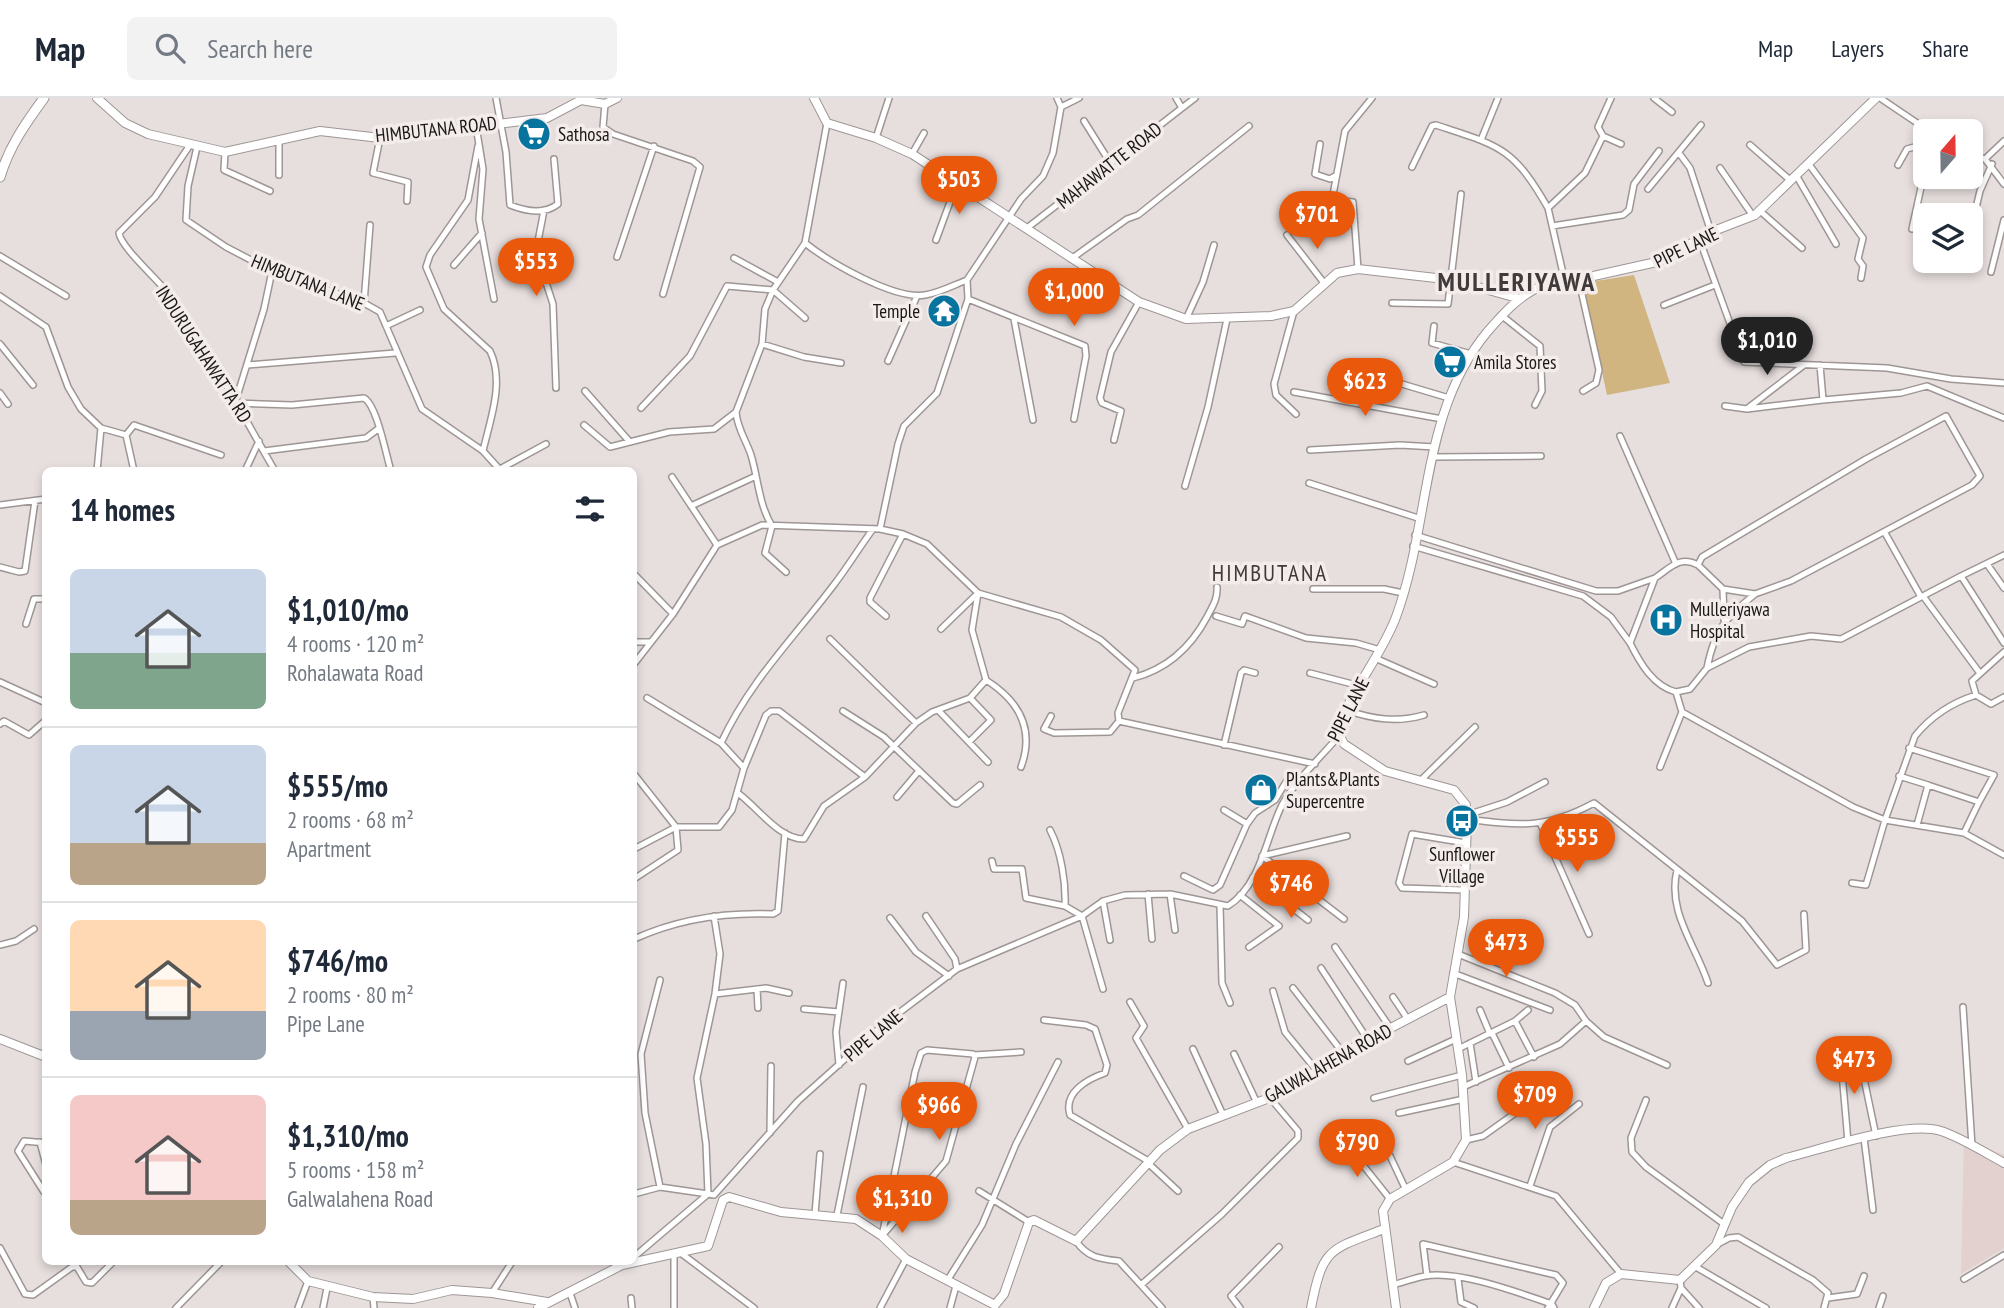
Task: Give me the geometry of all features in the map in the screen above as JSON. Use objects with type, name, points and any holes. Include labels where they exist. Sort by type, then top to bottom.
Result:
[{"type":"main road","points":[[0,177],[6,156],[19,132],[44,98]]},
{"type":"street","name":"HIMBUTANA ROAD","points":[[97,98],[125,123],[148,134],[225,152],[320,131],[380,138],[547,118],[581,100],[605,103],[617,98]]},
{"type":"street","points":[[496,98],[506,152],[510,205],[525,211],[544,210],[558,204],[554,159]]},
{"type":"street","points":[[786,572],[765,553],[772,526],[766,516],[751,454],[736,423],[736,412],[762,344],[765,309],[773,290],[805,243],[827,123],[814,98]]},
{"type":"street","points":[[876,138],[889,98]]},
{"type":"street","points":[[805,243],[829,262],[868,281],[916,296],[927,295],[967,280],[1008,218],[1043,176],[1054,153],[1060,107],[1056,98]]},
{"type":"street","points":[[1060,107],[1079,98]]},
{"type":"street","points":[[1176,98],[1182,107]]},
{"type":"street","name":"MAHAWATTE ROAD","points":[[1027,228],[1195,98]]},
{"type":"street","points":[[1358,270],[1353,202],[1332,200],[1345,131],[1372,98]]},
{"type":"street","points":[[1481,140],[1498,98]]},
{"type":"street","points":[[1611,98],[1598,127],[1603,136],[1621,144]]},
{"type":"street","points":[[1654,98],[1672,111]]},
{"type":"street","points":[[1878,98],[1913,121]]},
{"type":"street","name":"PIPE LANE","points":[[637,1255],[711,1195],[798,1101],[883,1024],[957,970],[1082,916],[1103,901],[1125,895],[1170,894],[1228,906],[1253,877],[1283,804],[1338,737],[1337,731],[1346,710],[1395,619],[1434,447],[1449,398],[1471,354],[1501,315],[1517,298],[1535,289],[1661,261],[1700,241],[1711,232],[1756,213],[1878,98]]},
{"type":"street","points":[[605,103],[603,127],[613,134],[693,160],[701,170],[663,294]]},
{"type":"street","points":[[1084,121],[1111,164]]},
{"type":"street","points":[[827,123],[876,138],[912,154],[1139,302],[1186,319],[1294,311]]},
{"type":"street","points":[[1412,167],[1432,126],[1436,124],[1481,140],[1514,157],[1548,208],[1565,282]]},
{"type":"street","points":[[1648,189],[1700,125]]},
{"type":"street","points":[[476,126],[482,169],[479,219],[494,299]]},
{"type":"street","points":[[1071,259],[1127,219],[1138,215],[1249,126]]},
{"type":"street","points":[[912,154],[923,133]]},
{"type":"street","points":[[1548,208],[1586,173],[1603,136]]},
{"type":"street","points":[[380,138],[373,173],[408,182],[407,201]]},
{"type":"street","points":[[279,139],[279,175]]},
{"type":"street","points":[[2004,141],[1985,159],[1992,164],[2004,184]]},
{"type":"street","points":[[1320,144],[1315,174],[1330,178],[1335,176]]},
{"type":"street","points":[[1750,145],[1793,177],[1836,244]]},
{"type":"street","name":"HIMBUTANA LANE","points":[[193,146],[186,220],[226,247],[272,271],[364,303],[380,312],[415,397],[437,421],[483,451],[497,467]]},
{"type":"street","name":"INDURUGAHAWATTA RD","points":[[193,146],[155,197],[120,233],[120,240],[149,270],[186,318],[273,467]]},
{"type":"street","points":[[478,146],[468,200],[430,255],[426,267],[444,309],[490,351],[495,361],[494,401],[483,451]]},
{"type":"street","points":[[617,257],[654,146]]},
{"type":"street","points":[[1898,165],[1907,149],[1913,147]]},
{"type":"street","points":[[1552,226],[1623,215],[1629,210],[1634,184],[1658,151]]},
{"type":"street","points":[[225,152],[224,170],[270,191]]},
{"type":"street","points":[[1678,153],[1690,169],[1711,232]]},
{"type":"street","points":[[1808,163],[1863,238],[1858,259],[1863,266],[1861,278]]},
{"type":"street","points":[[1977,203],[1992,164]]},
{"type":"street","points":[[1720,168],[1756,213],[1802,248]]},
{"type":"street","points":[[936,240],[957,183]]},
{"type":"street","points":[[1912,229],[1921,189]]},
{"type":"street","points":[[1392,303],[1448,304],[1453,280],[1461,194]]},
{"type":"street","points":[[544,210],[536,252],[553,304],[556,388]]},
{"type":"street","points":[[1991,272],[2004,220]]},
{"type":"street","points":[[364,303],[370,225]]},
{"type":"street","points":[[454,265],[482,233]]},
{"type":"street","points":[[1287,235],[1324,284]]},
{"type":"street","points":[[1700,241],[1744,362],[1887,368],[1951,379],[2004,383]]},
{"type":"street","points":[[1186,319],[1203,282],[1214,245]]},
{"type":"street","points":[[0,256],[66,296]]},
{"type":"street","points":[[734,258],[778,282]]},
{"type":"street","points":[[1296,414],[1276,395],[1274,384],[1294,311],[1337,273],[1358,270],[1453,280],[1517,298]]},
{"type":"street","points":[[272,271],[236,402],[292,405],[365,398],[370,401],[390,467]]},
{"type":"street","points":[[880,529],[904,426],[937,393],[968,299],[967,280]]},
{"type":"street","points":[[1579,281],[1599,370],[1596,383],[1583,391]]},
{"type":"street","points":[[641,408],[690,356],[723,289],[734,285],[773,290],[805,318]]},
{"type":"street","points":[[1664,305],[1715,285]]},
{"type":"street","points":[[0,296],[46,327],[74,399],[101,428],[126,435]]},
{"type":"street","points":[[888,361],[916,296]]},
{"type":"street","points":[[968,299],[1085,346],[1086,356],[1074,419]]},
{"type":"street","points":[[1114,440],[1121,411],[1102,403],[1100,398],[1111,352],[1139,302]]},
{"type":"street","points":[[386,326],[420,310]]},
{"type":"street","points":[[1501,315],[1540,346],[1542,391],[1535,405]]},
{"type":"street","points":[[1185,486],[1208,407],[1227,318]]},
{"type":"street","points":[[1014,319],[1033,420]]},
{"type":"street","points":[[1434,326],[1432,343],[1471,354]]},
{"type":"street","points":[[0,344],[33,385]]},
{"type":"street","points":[[762,344],[804,357],[841,363]]},
{"type":"street","points":[[247,365],[395,353]]},
{"type":"street","points":[[1747,409],[1804,365]]},
{"type":"street","points":[[1820,365],[1823,400]]},
{"type":"street","points":[[1366,373],[1449,398]]},
{"type":"street","points":[[1725,405],[1747,409],[1901,393],[1927,386],[2004,418]]},
{"type":"street","points":[[585,391],[629,441]]},
{"type":"street","points":[[1294,392],[1442,419]]},
{"type":"street","points":[[0,393],[8,404]]},
{"type":"street","points":[[584,425],[610,447],[668,432],[714,429],[736,412]]},
{"type":"street","points":[[1698,565],[1713,548],[1946,416],[1980,476],[1972,485],[1885,533],[1791,581],[1755,594],[1724,620],[1711,648],[1707,668]]},
{"type":"street","points":[[126,435],[134,425],[222,455]]},
{"type":"street","points":[[97,467],[101,428]]},
{"type":"street","points":[[264,451],[366,438],[378,429]]},
{"type":"street","points":[[126,435],[133,467]]},
{"type":"street","points":[[1620,436],[1675,564]]},
{"type":"street","points":[[247,467],[260,441]]},
{"type":"street","points":[[505,467],[546,444]]},
{"type":"street","points":[[1310,450],[1400,445],[1434,447]]},
{"type":"street","points":[[1433,457],[1541,456]]},
{"type":"street","points":[[691,506],[756,476]]},
{"type":"street","points":[[672,477],[717,545]]},
{"type":"street","points":[[1309,483],[1418,518]]},
{"type":"street","points":[[0,505],[42,500]]},
{"type":"street","points":[[0,567],[25,571],[35,501]]},
{"type":"street","points":[[637,660],[673,614],[717,545],[762,525],[880,529],[903,534],[927,544],[978,593],[1061,617],[1101,640],[1135,670],[1118,713],[1119,721],[1110,732],[1055,733],[1044,729],[1051,716]]},
{"type":"street","points":[[721,743],[739,705],[833,586],[873,529]]},
{"type":"street","points":[[1885,533],[1922,597],[1979,673]]},
{"type":"street","points":[[886,617],[870,602],[870,598],[903,534]]},
{"type":"street","points":[[1415,535],[1596,591],[1618,591],[1655,578],[1675,564],[1689,560],[1723,589],[1755,594]]},
{"type":"street","points":[[1413,546],[1583,596],[1611,617],[1630,643],[1640,664],[1656,681],[1676,692],[1690,689],[1707,668],[1749,647],[1811,636],[1841,639],[2004,555]]},
{"type":"street","points":[[1987,564],[2004,588]]},
{"type":"street","points":[[1961,576],[2004,643]]},
{"type":"street","points":[[637,577],[673,614]]},
{"type":"street","points":[[1630,643],[1655,578]]},
{"type":"street","points":[[1133,678],[1172,661],[1195,640],[1218,596],[1217,587]]},
{"type":"street","points":[[1313,589],[1384,589],[1403,593]]},
{"type":"street","points":[[1723,589],[1724,620]]},
{"type":"street","points":[[941,629],[978,593]]},
{"type":"street","points":[[978,593],[972,630],[986,680],[1021,714],[1026,723],[1028,733],[1021,766]]},
{"type":"street","points":[[26,624],[34,599],[42,599]]},
{"type":"street","points":[[1216,616],[1242,624],[1245,616],[1306,638],[1356,643],[1434,684]]},
{"type":"street","points":[[830,639],[916,723]]},
{"type":"street","points":[[637,642],[650,642]]},
{"type":"street","points":[[2004,652],[1972,681],[1976,695],[1991,704],[2004,697]]},
{"type":"street","points":[[1224,745],[1241,673],[1244,670],[1255,673]]},
{"type":"street","points":[[1310,673],[1360,686]]},
{"type":"street","points":[[739,794],[785,833],[804,839],[824,806],[865,777],[916,723],[938,710],[971,698],[986,680]]},
{"type":"street","points":[[0,682],[42,701]]},
{"type":"street","points":[[1660,767],[1682,712],[1676,692]]},
{"type":"street","points":[[1852,883],[1866,885],[1909,748],[1925,724],[1940,712],[1956,701],[1976,695]]},
{"type":"street","points":[[647,698],[721,743],[744,768]]},
{"type":"street","points":[[969,742],[991,720],[971,698]]},
{"type":"street","points":[[938,710],[988,762]]},
{"type":"street","points":[[1346,710],[1369,718],[1407,720],[1424,715]]},
{"type":"street","points":[[637,847],[676,827],[719,827],[726,821],[739,794],[744,768],[766,715],[771,711],[779,711],[865,777]]},
{"type":"street","points":[[843,711],[894,747],[953,803],[957,804],[980,785]]},
{"type":"street","points":[[1682,712],[1853,807],[1885,820],[1964,832],[2004,855]]},
{"type":"street","points":[[0,724],[4,721],[29,735],[42,724]]},
{"type":"street","points":[[1119,721],[1315,764]]},
{"type":"street","points":[[1420,781],[1475,727]]},
{"type":"street","points":[[1338,737],[1360,757],[1385,771],[1454,790],[1466,805],[1464,917],[1450,997],[1462,1075],[1466,1140],[1453,1162],[1390,1199],[1383,1211],[1396,1308]]},
{"type":"street","points":[[1909,748],[1994,775],[1964,832]]},
{"type":"street","points":[[897,797],[918,772]]},
{"type":"street","points":[[1899,776],[1979,802]]},
{"type":"street","points":[[1184,876],[1207,889],[1213,890],[1220,885],[1247,824],[1255,813],[1275,800],[1289,777],[1301,780]]},
{"type":"street","points":[[637,778],[676,827],[677,853],[637,878]]},
{"type":"street","points":[[1467,817],[1507,802],[1545,782]]},
{"type":"street","points":[[1917,825],[1928,785]]},
{"type":"street","points":[[1467,817],[1519,825],[1541,825],[1571,816],[1594,803],[1742,921],[1777,965],[1806,950],[1804,914]]},
{"type":"street","points":[[1224,810],[1247,824]]},
{"type":"street","points":[[1541,825],[1590,934]]},
{"type":"street","points":[[1050,830],[1063,874],[1065,906]]},
{"type":"street","points":[[637,938],[659,927],[714,916],[773,914],[778,911],[785,833]]},
{"type":"street","points":[[1464,890],[1402,888],[1399,883],[1412,834],[1466,843]]},
{"type":"street","points":[[1262,856],[1347,836]]},
{"type":"street","points":[[1262,856],[1344,919]]},
{"type":"street","points":[[992,861],[995,869],[1022,869],[1026,898],[1065,906],[1082,916],[1103,989]]},
{"type":"street","points":[[1677,870],[1674,883],[1678,918],[1708,983]]},
{"type":"street","points":[[1253,877],[1308,920]]},
{"type":"street","points":[[1148,894],[1152,939]]},
{"type":"street","points":[[1170,894],[1175,930]]},
{"type":"street","points":[[1240,894],[1279,926],[1249,947]]},
{"type":"street","points":[[1103,901],[1111,940]]},
{"type":"street","points":[[1220,905],[1222,983],[1230,1003]]},
{"type":"street","points":[[711,1195],[697,1078],[715,995],[719,954],[714,916]]},
{"type":"street","points":[[926,916],[955,959],[957,970]]},
{"type":"street","points":[[891,918],[916,952],[949,976]]},
{"type":"street","points":[[0,945],[16,941],[34,929]]},
{"type":"street","points":[[1335,947],[1391,1029]]},
{"type":"street","points":[[1458,954],[1555,993],[1575,1005],[1587,1021],[1617,1044],[1667,1065]]},
{"type":"street","points":[[1321,968],[1368,1040]]},
{"type":"street","points":[[1453,973],[1550,1010]]},
{"type":"street","points":[[660,980],[641,1054],[645,1113],[660,1187]]},
{"type":"street","points":[[839,1065],[836,1032],[844,983]]},
{"type":"street","points":[[715,995],[774,988],[789,993]]},
{"type":"street","points":[[1293,988],[1343,1053]]},
{"type":"street","points":[[757,989],[758,1008]]},
{"type":"street","points":[[1273,990],[1285,1032],[1317,1071]]},
{"type":"street","points":[[1394,997],[1407,1018]]},
{"type":"street","name":"GALWALAHENA ROAD","points":[[1076,1241],[1150,1163],[1188,1129],[1271,1099],[1343,1053],[1450,997]]},
{"type":"street","points":[[1130,1002],[1144,1026],[1136,1038],[1188,1129]]},
{"type":"street","points":[[1964,1007],[1972,1146]]},
{"type":"street","points":[[804,1009],[839,1012]]},
{"type":"street","points":[[1480,1010],[1509,1068]]},
{"type":"street","points":[[1458,1049],[1515,1021],[1528,1010]]},
{"type":"street","points":[[1044,1020],[1086,1025],[1095,1029],[1107,1065],[1105,1073],[1084,1081],[1077,1089],[1069,1106],[1070,1115],[1150,1163],[1178,1191]]},
{"type":"street","points":[[1515,1021],[1534,1056]]},
{"type":"street","points":[[1462,1087],[1560,1044],[1587,1021]]},
{"type":"street","points":[[0,1039],[42,1055]]},
{"type":"street","points":[[1408,1061],[1456,1039]]},
{"type":"street","points":[[1470,1043],[1476,1082]]},
{"type":"street","points":[[1193,1049],[1223,1115]]},
{"type":"street","points":[[882,1236],[921,1053],[927,1050],[974,1055],[1021,1052]]},
{"type":"street","points":[[1858,1051],[1876,1136]]},
{"type":"street","points":[[1234,1054],[1257,1103]]},
{"type":"street","points":[[882,1236],[946,1161],[974,1055]]},
{"type":"street","points":[[950,1308],[951,1284],[982,1225],[991,1200],[1058,1062]]},
{"type":"street","points":[[770,1133],[771,1066]]},
{"type":"street","points":[[1842,1073],[1848,1142]]},
{"type":"street","points":[[1374,1098],[1462,1075]]},
{"type":"street","points":[[837,1215],[863,1087]]},
{"type":"street","points":[[1141,1285],[1222,1214],[1298,1138],[1298,1131],[1271,1099]]},
{"type":"street","points":[[1399,1113],[1464,1099]]},
{"type":"street","points":[[1466,1140],[1483,1136],[1535,1099]]},
{"type":"street","points":[[1646,1100],[1631,1138],[1632,1152],[1646,1167],[1724,1224]]},
{"type":"street","points":[[1530,1186],[1550,1127],[1578,1104]]},
{"type":"street","points":[[1716,1245],[1724,1224],[1749,1182],[1770,1165],[1848,1142],[1927,1129],[1972,1146],[2004,1163]]},
{"type":"street","points":[[1864,1138],[1873,1210]]},
{"type":"street","points":[[42,1143],[24,1141],[18,1151],[42,1189]]},
{"type":"street","points":[[1347,1144],[1390,1199]]},
{"type":"street","points":[[815,1214],[820,1154]]},
{"type":"street","points":[[1390,1156],[1406,1190]]},
{"type":"street","points":[[1453,1162],[1556,1196],[1621,1274]]},
{"type":"street","points":[[637,1193],[660,1187],[711,1195],[723,1200],[738,1197],[781,1212],[837,1215],[856,1219],[882,1236],[905,1259],[981,1304],[997,1306],[1004,1294],[1029,1222]]},
{"type":"street","points":[[979,1191],[1029,1222],[1034,1220],[1076,1241],[1084,1252],[1091,1256],[1119,1261],[1162,1308]]},
{"type":"street","points":[[637,1261],[708,1246],[723,1200]]},
{"type":"street","points":[[1311,1308],[1316,1280],[1326,1255],[1335,1247],[1384,1229]]},
{"type":"street","points":[[1672,1308],[1680,1284],[1696,1266],[1716,1245],[1729,1238],[1738,1237],[1813,1280],[1828,1298]]},
{"type":"street","points":[[1393,1286],[1427,1276],[1458,1279],[1491,1284],[1551,1307],[1563,1283],[1556,1275],[1423,1244],[1427,1276]]},
{"type":"street","points":[[1240,1308],[1231,1296],[1279,1247]]},
{"type":"street","points":[[0,1248],[25,1294],[33,1295],[72,1266],[77,1268],[86,1282],[92,1283],[110,1265]]},
{"type":"street","points":[[674,1308],[678,1254]]},
{"type":"street","points":[[678,1254],[754,1308]]},
{"type":"street","points":[[1964,1279],[2004,1255]]},
{"type":"street","points":[[880,1308],[905,1259]]},
{"type":"street","points":[[176,1308],[218,1265]]},
{"type":"street","points":[[294,1265],[308,1281],[394,1304],[452,1290],[492,1293],[543,1306],[621,1265]]},
{"type":"street","points":[[492,1293],[510,1265]]},
{"type":"street","points":[[1696,1266],[1766,1308]]},
{"type":"street","points":[[1594,1308],[1606,1283],[1621,1274],[1680,1284],[1699,1308]]},
{"type":"street","points":[[1828,1298],[1857,1294],[1864,1276]]},
{"type":"street","points":[[1457,1308],[1461,1302],[1458,1279]]},
{"type":"street","points":[[298,1308],[308,1281]]},
{"type":"street","points":[[323,1308],[327,1288]]},
{"type":"street","points":[[570,1293],[575,1308]]},
{"type":"street","points":[[1879,1308],[1883,1296]]},
{"type":"street","points":[[373,1297],[374,1308]]},
{"type":"street","points":[[631,1297],[632,1308]]},
{"type":"street","points":[[1824,1308],[1828,1298]]},
{"type":"street","points":[[1461,1302],[1474,1308]]},
{"type":"shaded area","points":[[1634,275],[1670,383],[1607,395],[1583,283]]},
{"type":"shaded area","points":[[1964,1138],[2004,1155],[2004,1248],[1961,1274]]},
{"type":"place","name":"Sathosa","points":[[534,134]]},
{"type":"place","name":"Temple","points":[[944,311]]},
{"type":"place","name":"Amila Stores","points":[[1450,362]]},
{"type":"place","name":"Mulleriyawa Hospital","points":[[1666,620]]},
{"type":"place","name":"Plants&Plants Supercentre","points":[[1261,790]]},
{"type":"place","name":"Sunflower Village","points":[[1462,821]]},
{"type":"district","name":"MULLERIYAWA","points":[[1517,282]]},
{"type":"district","name":"HIMBUTANA","points":[[1270,573]]}]
